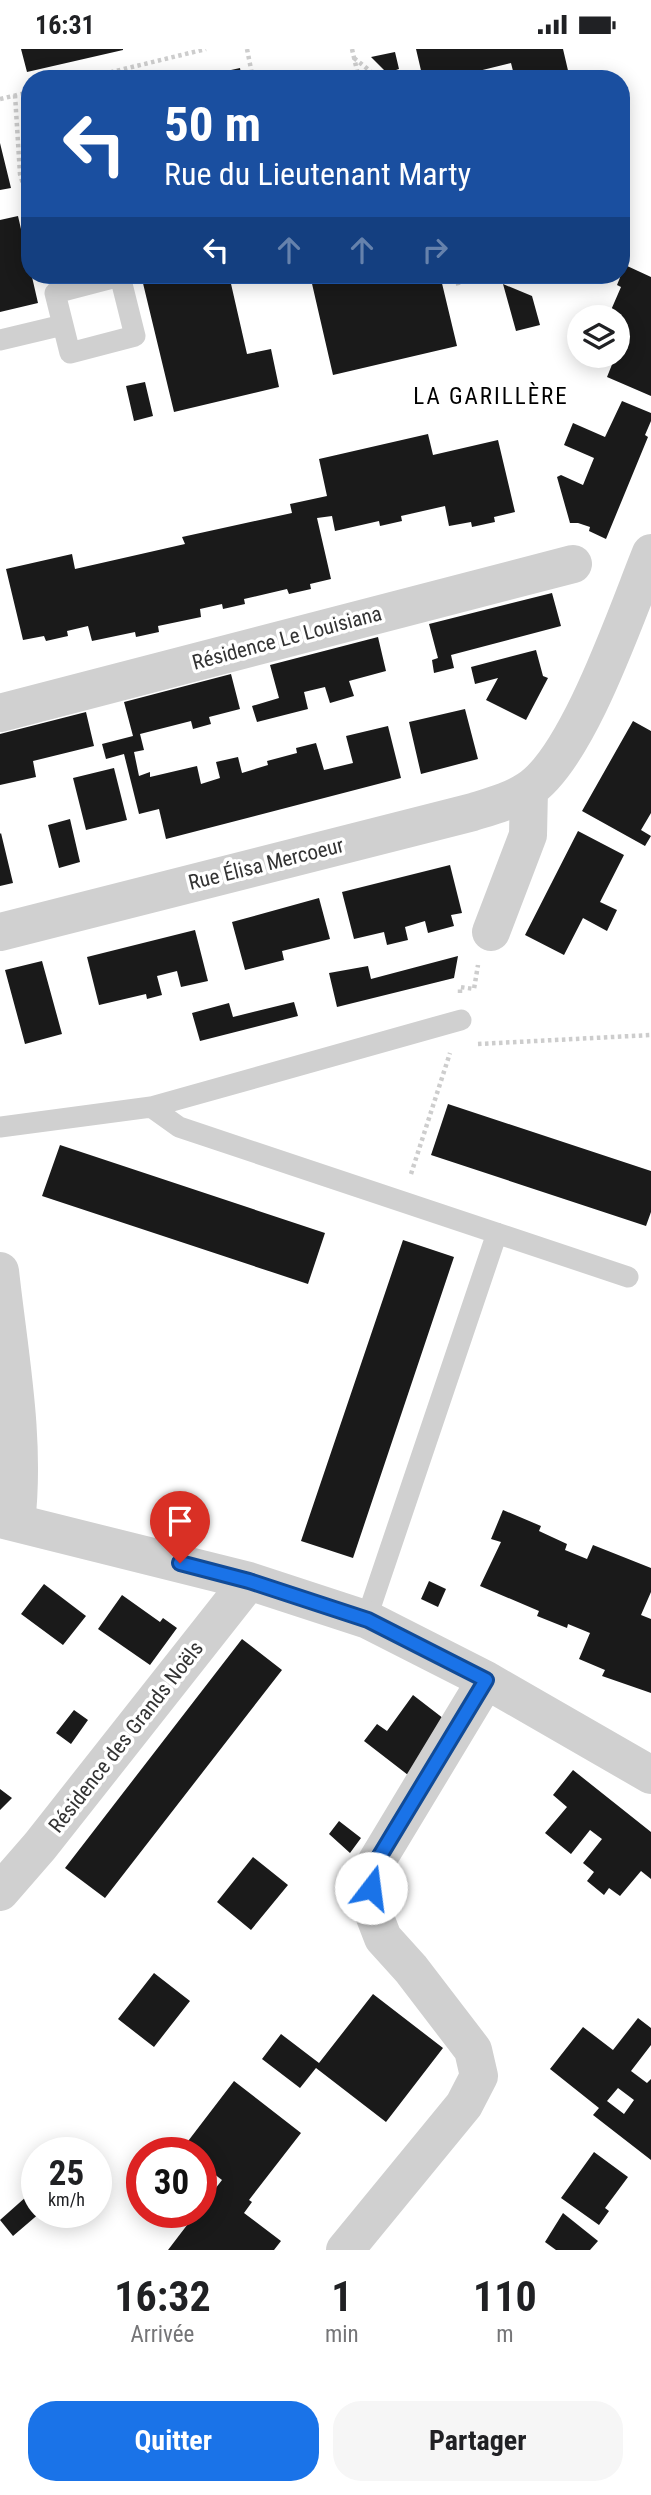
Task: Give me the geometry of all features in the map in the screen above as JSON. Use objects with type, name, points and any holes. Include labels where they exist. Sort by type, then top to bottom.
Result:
[{"type":"street","name":"Rue Élisa Mercoeur","points":[[0,932],[472,812],[503,803],[529,790],[548,772],[568,743],[604,668],[651,553]]},
{"type":"street","name":"Résidence Le Louisiana","points":[[0,713],[573,564]]},
{"type":"street","points":[[491,932],[528,835],[529,790]]},
{"type":"street","points":[[0,1271],[19,1451],[19,1493],[8,1521],[249,1581],[366,1620],[486,1680],[651,1775]]},
{"type":"street","name":"Résidence des Grands Noëls","points":[[0,1892],[40,1846],[249,1581]]},
{"type":"street","points":[[345,2250],[464,2105],[480,2076],[473,2050],[411,1969],[383,1938],[371,1907],[372,1869],[486,1680]]},
{"type":"lane","points":[[0,340],[63,325]]},
{"type":"lane","points":[[0,1127],[151,1107],[460,1020]]},
{"type":"lane","points":[[151,1107],[179,1126],[628,1277]]},
{"type":"lane","points":[[366,1620],[497,1233]]},
{"type":"path","points":[[120,70],[206,49]]},
{"type":"path","points":[[247,49],[251,70]]},
{"type":"path","points":[[352,49],[357,70]]},
{"type":"path","points":[[354,58],[369,70]]},
{"type":"path","points":[[0,99],[21,94]]},
{"type":"path","points":[[15,95],[21,177]]},
{"type":"path","points":[[458,284],[459,288]]},
{"type":"path","points":[[402,1202],[460,1020],[460,987],[474,989],[475,972],[491,932]]},
{"type":"path","points":[[452,1045],[651,1035]]},
{"type":"building","points":[[21,49],[123,49],[36,70],[26,70]]},
{"type":"building","points":[[416,49],[563,49],[568,70],[513,70],[511,63],[483,70],[421,70]]},
{"type":"building","points":[[395,52],[399,69],[384,70],[371,57]]},
{"type":"building","points":[[0,143],[11,188],[0,190]]},
{"type":"building","points":[[18,216],[21,229],[21,284],[34,284],[38,303],[0,312],[0,220]]},
{"type":"building","points":[[630,267],[651,277],[651,396],[607,377],[611,368],[630,368],[630,305],[613,305],[621,287],[617,284],[630,284]]},
{"type":"building","points":[[143,284],[231,284],[247,354],[271,349],[279,387],[174,412]]},
{"type":"building","points":[[312,284],[442,284],[457,346],[333,375]]},
{"type":"building","points":[[503,284],[532,296],[540,325],[516,331]]},
{"type":"building","points":[[145,382],[153,416],[134,421],[126,386]]},
{"type":"building","points":[[622,401],[651,413],[651,421],[645,435],[648,437],[606,539],[589,531],[590,527],[570,523],[557,477],[561,475],[583,485],[594,458],[564,445],[573,423],[605,437]]},
{"type":"building","points":[[428,434],[433,455],[498,440],[515,512],[494,517],[495,522],[472,527],[471,522],[449,526],[445,506],[401,516],[402,521],[380,526],[379,521],[335,531],[332,516],[317,518],[331,579],[310,584],[311,589],[289,594],[287,589],[244,599],[245,604],[223,609],[222,604],[200,609],[201,617],[158,626],[159,632],[136,637],[135,632],[92,641],[88,626],[67,631],[68,636],[46,641],[44,636],[23,640],[6,569],[72,554],[75,569],[185,544],[182,537],[292,513],[290,504],[327,496],[319,459]]},
{"type":"building","points":[[552,593],[561,626],[451,655],[454,668],[434,673],[432,660],[438,658],[429,624]]},
{"type":"building","points":[[378,637],[386,671],[349,681],[354,696],[330,703],[325,687],[304,692],[308,709],[257,722],[252,706],[279,698],[270,665]]},
{"type":"building","points":[[536,650],[543,676],[548,678],[526,720],[486,700],[498,678],[475,684],[471,667]]},
{"type":"building","points":[[231,674],[240,709],[209,717],[211,724],[193,729],[191,721],[140,734],[144,750],[134,752],[139,776],[150,772],[150,777],[197,766],[201,784],[220,778],[216,762],[238,757],[242,773],[268,765],[267,761],[297,753],[296,748],[316,743],[324,770],[353,763],[346,736],[388,726],[401,778],[166,839],[159,809],[139,814],[124,754],[106,759],[102,744],[133,736],[124,702]]},
{"type":"building","points":[[465,709],[478,759],[421,774],[409,722]]},
{"type":"building","points":[[86,712],[94,746],[33,761],[36,777],[0,785],[0,734]]},
{"type":"building","points":[[633,721],[651,731],[651,813],[641,830],[651,836],[645,846],[582,811]]},
{"type":"building","points":[[114,768],[127,820],[86,830],[73,778]]},
{"type":"building","points":[[70,819],[80,862],[59,868],[48,825]]},
{"type":"building","points":[[578,831],[624,855],[600,902],[617,910],[607,931],[583,918],[564,955],[525,935]]},
{"type":"building","points":[[0,834],[13,883],[0,886]]},
{"type":"building","points":[[450,865],[462,913],[451,915],[454,926],[428,933],[425,921],[405,927],[408,940],[387,945],[384,932],[354,939],[342,892]]},
{"type":"building","points":[[319,898],[330,939],[282,951],[284,960],[245,970],[232,922]]},
{"type":"building","points":[[195,930],[208,981],[181,987],[177,971],[157,976],[162,995],[147,999],[146,994],[99,1005],[87,957]]},
{"type":"building","points":[[458,956],[454,978],[337,1007],[329,973],[368,966],[371,979]]},
{"type":"building","points":[[42,961],[62,1034],[25,1044],[5,970]]},
{"type":"building","points":[[294,1002],[298,1016],[200,1041],[192,1013],[229,1003],[233,1017]]},
{"type":"building","points":[[448,1104],[651,1171],[651,1212],[646,1226],[431,1155]]},
{"type":"building","points":[[60,1145],[325,1233],[308,1284],[42,1196]]},
{"type":"building","points":[[403,1240],[454,1257],[353,1558],[301,1541]]},
{"type":"building","points":[[503,1510],[541,1526],[539,1531],[567,1544],[565,1550],[587,1559],[593,1545],[651,1568],[651,1592],[641,1615],[651,1619],[651,1693],[602,1676],[605,1670],[579,1659],[590,1633],[568,1624],[567,1628],[537,1616],[539,1611],[480,1586],[501,1542],[491,1539]]},
{"type":"building","points":[[429,1581],[446,1589],[438,1607],[421,1599]]},
{"type":"building","points":[[44,1584],[86,1616],[63,1645],[21,1614]]},
{"type":"building","points":[[122,1595],[160,1622],[163,1618],[177,1628],[150,1665],[98,1629]]},
{"type":"building","points":[[242,1639],[282,1670],[105,1898],[65,1868]]},
{"type":"building","points":[[413,1695],[448,1722],[408,1775],[364,1741],[377,1724],[387,1731]]},
{"type":"building","points":[[74,1710],[88,1720],[71,1744],[56,1733]]},
{"type":"building","points":[[573,1770],[651,1832],[651,1879],[641,1871],[620,1896],[609,1888],[604,1895],[587,1881],[594,1872],[583,1863],[602,1839],[590,1830],[571,1854],[545,1833],[567,1807],[553,1795]]},
{"type":"building","points":[[0,1789],[12,1798],[0,1810]]},
{"type":"building","points":[[339,1821],[361,1838],[350,1853],[329,1834]]},
{"type":"building","points":[[253,1857],[288,1885],[251,1930],[217,1902]]},
{"type":"building","points":[[154,1973],[190,2001],[154,2047],[118,2019]]},
{"type":"building","points":[[373,1994],[443,2048],[386,2122],[316,2068],[300,2088],[262,2059],[281,2034],[319,2063]]},
{"type":"building","points":[[638,2018],[651,2028],[651,2045],[631,2071],[647,2083],[651,2079],[651,2160],[593,2115],[599,2108],[550,2069],[583,2027],[613,2050]],"holes":[[[618,2088],[634,2100],[624,2114],[607,2101]]]},
{"type":"building","points":[[234,2081],[301,2133],[249,2200],[252,2202],[244,2213],[281,2241],[274,2250],[168,2250],[185,2228],[217,2228],[217,2186],[222,2180],[217,2176],[217,2137],[191,2137]]},
{"type":"building","points":[[594,2152],[628,2177],[605,2208],[609,2211],[599,2225],[561,2198]]},
{"type":"building","points":[[21,2201],[22,2228],[13,2236],[0,2220]]},
{"type":"building","points":[[563,2213],[598,2241],[590,2250],[556,2250],[545,2242]]},
{"type":"district","name":"LA GARILLÈRE","points":[[491,396]]},
{"type":"route","points":[[180,1563],[249,1581],[368,1620],[486,1680],[372,1869],[371,1888]]}]
